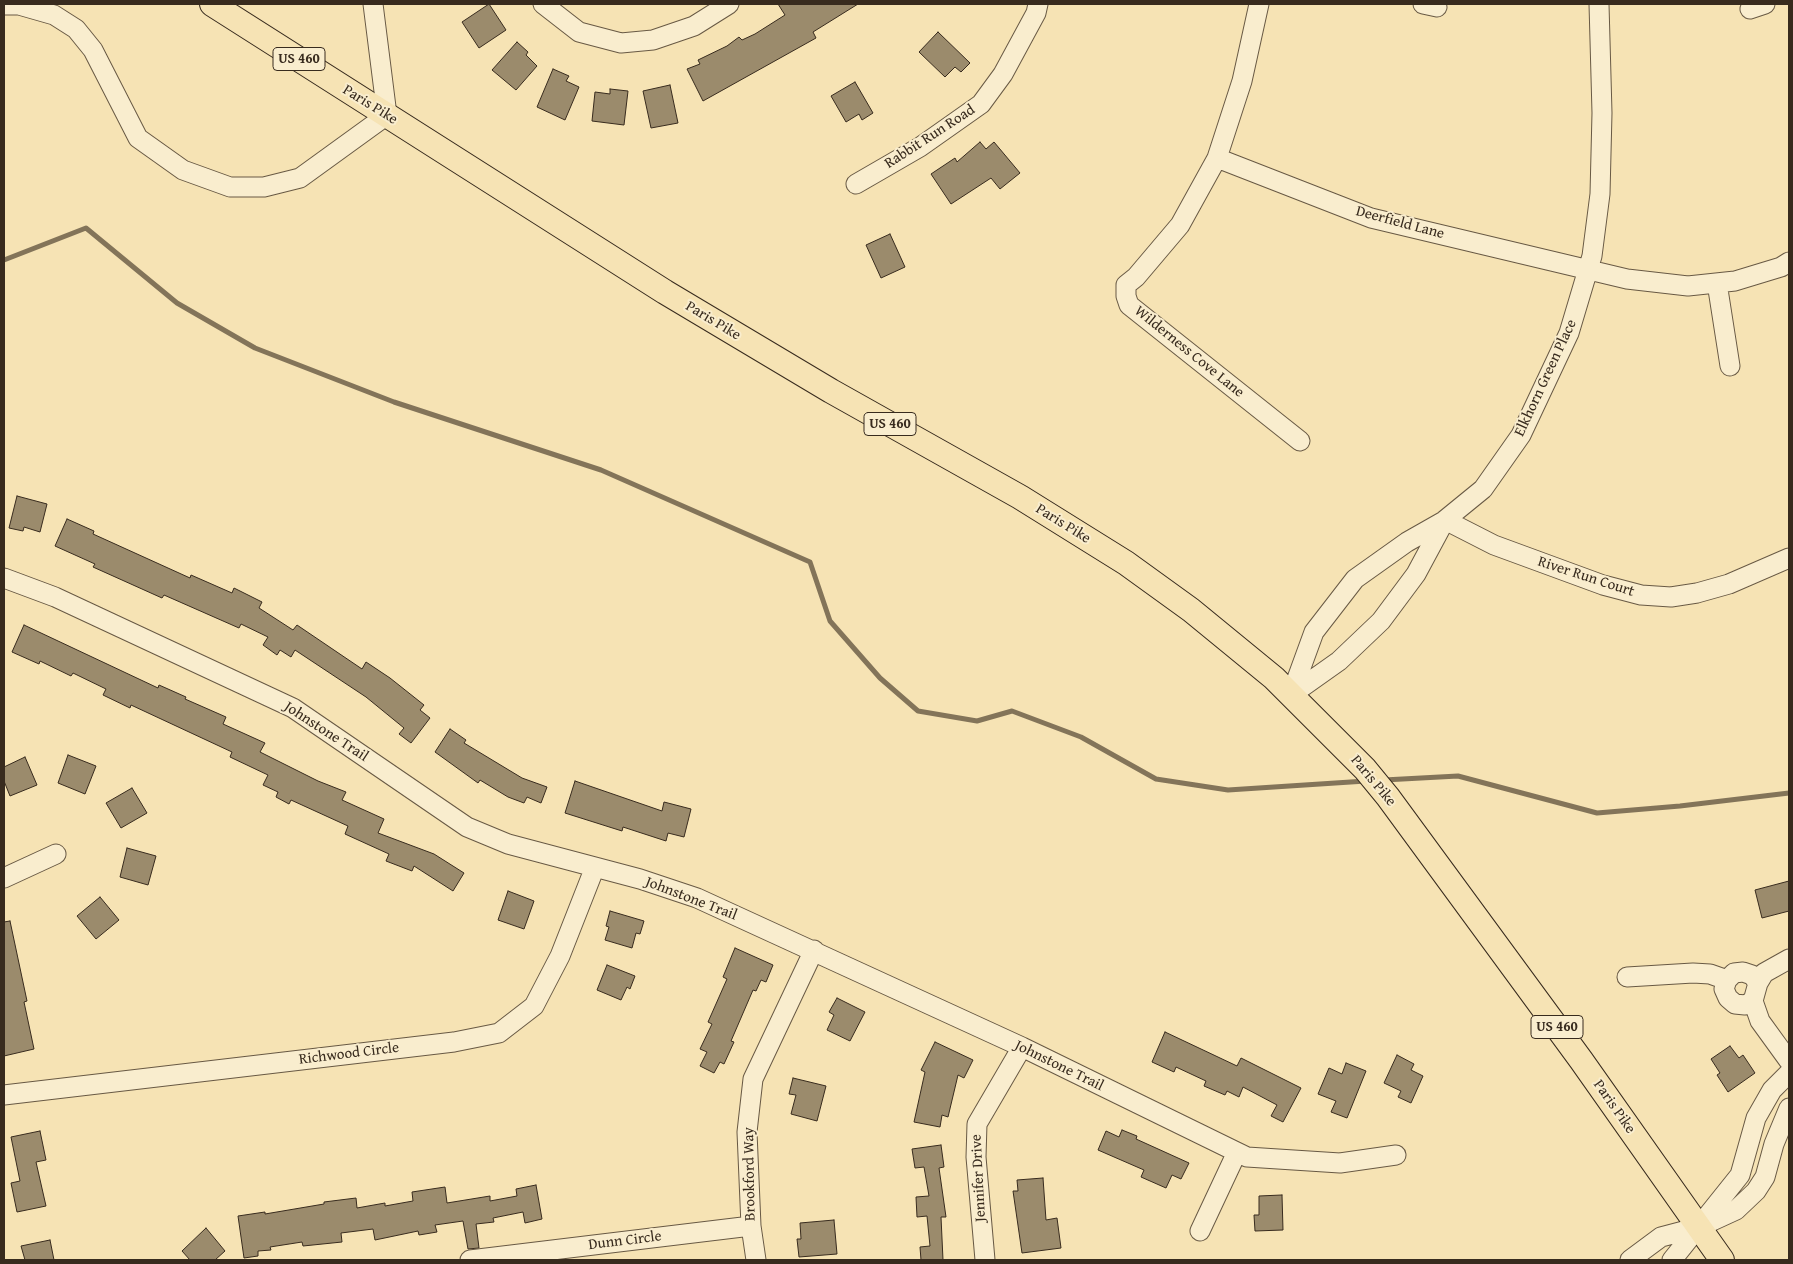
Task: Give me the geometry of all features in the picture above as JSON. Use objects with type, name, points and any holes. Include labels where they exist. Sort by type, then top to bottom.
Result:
[{"type":"main road","name":"Paris Pike","points":[[212,4],[665,292],[832,391],[1020,497],[1126,564],[1191,610],[1274,678],[1365,769],[1388,797],[1581,1060],[1722,1260]]},
{"type":"street","points":[[4,5],[18,5],[54,15],[76,29],[93,50],[138,138],[184,170],[230,187],[264,186],[300,178],[387,115],[374,4]]},
{"type":"street","points":[[543,4],[579,32],[621,43],[653,40],[694,26],[729,4]]},
{"type":"street","name":"Rabbit Run Road","points":[[856,184],[920,147],[981,104],[1003,74],[1036,13],[1038,4]]},
{"type":"street","name":"Wilderness Cove Lane","points":[[1258,4],[1242,81],[1217,158],[1180,225],[1136,277],[1126,285],[1126,296],[1130,304],[1300,441]]},
{"type":"street","name":"Elkhorn Green Place","points":[[1291,695],[1339,661],[1381,621],[1416,574],[1445,520],[1483,489],[1521,435],[1569,333],[1592,256],[1600,185],[1602,113],[1598,4]]},
{"type":"street","name":"Deerfield Lane","points":[[1217,158],[1371,218],[1627,279],[1688,286],[1717,283],[1735,281],[1781,267],[1789,262]]},
{"type":"street","points":[[1717,283],[1730,366]]},
{"type":"street","points":[[1291,695],[1314,632],[1355,579],[1407,542],[1445,520]]},
{"type":"street","name":"River Run Court","points":[[1445,520],[1494,545],[1603,585],[1641,595],[1671,597],[1697,593],[1729,584],[1789,558]]},
{"type":"street","name":"Johnstone Trail","points":[[4,578],[55,597],[292,708],[467,827],[508,844],[595,867],[697,898],[814,950],[1247,1157],[1340,1163],[1396,1154]]},
{"type":"street","points":[[4,878],[56,854]]},
{"type":"street","name":"Richwood Circle","points":[[4,1095],[454,1042],[499,1033],[534,1006],[560,956],[595,867]]},
{"type":"street","name":"Brookford Way","points":[[756,1260],[751,1226],[747,1132],[753,1079],[814,950]]},
{"type":"street","points":[[1789,959],[1764,974],[1755,992],[1744,1005],[1735,1004],[1728,998],[1724,989],[1727,980],[1734,973],[1743,972],[1752,975],[1755,992],[1760,1021],[1789,1061]]},
{"type":"street","points":[[1628,977],[1693,973],[1710,974],[1727,980]]},
{"type":"street","name":"Jennifer Drive","points":[[985,1260],[976,1157],[977,1124],[1022,1048]]},
{"type":"street","points":[[1672,1260],[1740,1175],[1756,1118],[1772,1090],[1789,1073]]},
{"type":"street","points":[[1630,1260],[1661,1237],[1699,1227],[1736,1210],[1756,1191],[1765,1177],[1774,1144],[1789,1108]]},
{"type":"street","points":[[1200,1231],[1238,1152]]},
{"type":"street","name":"Dunn Circle","points":[[470,1260],[751,1226]]},
{"type":"building","points":[[489,4],[506,30],[479,48],[462,22]]},
{"type":"building","points":[[778,4],[858,4],[813,32],[816,38],[703,101],[687,69],[700,64],[698,60],[727,46],[739,37],[742,40],[755,34],[785,15]]},
{"type":"building","points":[[938,32],[970,63],[961,72],[955,67],[945,77],[919,52]]},
{"type":"building","points":[[517,42],[528,52],[526,55],[537,66],[516,90],[492,70]]},
{"type":"building","points":[[553,69],[569,76],[566,81],[579,87],[565,120],[537,107]]},
{"type":"building","points":[[855,82],[873,113],[862,120],[859,114],[846,122],[831,96]]},
{"type":"building","points":[[670,85],[678,123],[651,128],[643,91]]},
{"type":"building","points":[[610,89],[628,91],[624,125],[592,121],[595,92],[610,94]]},
{"type":"building","points":[[980,142],[986,149],[994,142],[1020,173],[1000,189],[991,178],[951,204],[931,174],[955,158],[957,162]]},
{"type":"building","points":[[890,234],[905,267],[881,278],[866,245]]},
{"type":"building","points":[[17,496],[47,504],[40,532],[24,527],[23,531],[9,528]]},
{"type":"building","points":[[67,519],[94,531],[93,534],[190,578],[191,575],[232,593],[234,588],[262,602],[259,608],[293,630],[297,625],[362,669],[366,662],[390,678],[424,705],[420,710],[430,718],[411,743],[399,734],[404,728],[366,697],[295,650],[291,657],[280,650],[277,655],[263,645],[268,637],[241,624],[239,628],[164,595],[162,598],[93,567],[95,564],[55,546]]},
{"type":"building","points":[[24,625],[158,688],[159,685],[226,717],[223,724],[265,743],[260,752],[318,781],[346,792],[342,800],[384,819],[378,833],[434,854],[464,873],[453,891],[414,866],[412,871],[386,861],[389,854],[345,834],[348,826],[291,800],[289,804],[276,797],[278,792],[263,785],[268,775],[230,757],[232,752],[131,705],[130,708],[103,695],[106,689],[73,673],[71,676],[40,661],[39,664],[12,652]]},
{"type":"building","points":[[450,729],[466,740],[464,743],[522,778],[547,787],[541,803],[527,797],[524,803],[508,797],[480,780],[478,783],[435,752]]},
{"type":"building","points":[[68,755],[96,766],[85,794],[58,783]]},
{"type":"building","points":[[25,757],[37,785],[10,796],[4,781],[4,767]]},
{"type":"building","points":[[575,781],[662,811],[664,802],[691,809],[684,837],[668,833],[666,841],[623,827],[622,831],[565,813]]},
{"type":"building","points":[[132,788],[147,813],[121,828],[106,803]]},
{"type":"building","points":[[127,848],[156,856],[148,885],[120,877]]},
{"type":"building","points":[[1789,881],[1789,911],[1762,918],[1755,890]]},
{"type":"building","points":[[508,891],[534,901],[524,929],[498,920]]},
{"type":"building","points":[[100,897],[119,920],[96,939],[77,916]]},
{"type":"building","points":[[610,911],[644,921],[640,934],[636,933],[632,948],[605,940],[609,927],[606,926]]},
{"type":"building","points":[[10,921],[27,1001],[24,1002],[34,1049],[4,1056],[4,922]]},
{"type":"building","points":[[735,948],[773,965],[766,982],[761,980],[756,991],[753,990],[731,1041],[734,1042],[724,1064],[720,1062],[714,1073],[700,1066],[707,1052],[700,1049],[712,1024],[708,1022],[727,979],[723,977]]},
{"type":"building","points":[[607,965],[635,976],[630,989],[627,987],[621,1000],[597,990]]},
{"type":"building","points":[[837,998],[865,1012],[850,1041],[827,1030],[834,1015],[829,1012]]},
{"type":"building","points":[[1165,1032],[1237,1066],[1241,1058],[1301,1088],[1283,1122],[1271,1116],[1277,1105],[1243,1087],[1239,1097],[1227,1091],[1225,1095],[1204,1086],[1206,1081],[1176,1067],[1174,1072],[1152,1062]]},
{"type":"building","points":[[935,1042],[973,1060],[964,1078],[958,1075],[948,1117],[942,1115],[940,1127],[914,1122],[925,1072],[921,1070]]},
{"type":"building","points":[[1730,1046],[1739,1058],[1743,1055],[1755,1073],[1728,1092],[1717,1075],[1720,1073],[1711,1059]]},
{"type":"building","points":[[1397,1055],[1414,1064],[1411,1070],[1423,1076],[1411,1103],[1398,1097],[1401,1091],[1384,1083]]},
{"type":"building","points":[[1346,1063],[1366,1071],[1347,1118],[1331,1112],[1336,1101],[1318,1094],[1329,1068],[1342,1074]]},
{"type":"building","points":[[793,1078],[826,1086],[817,1121],[791,1114],[796,1095],[789,1094]]},
{"type":"building","points":[[1122,1130],[1137,1136],[1136,1139],[1189,1163],[1181,1179],[1172,1175],[1166,1188],[1141,1177],[1144,1170],[1098,1150],[1106,1131],[1119,1137]]},
{"type":"building","points":[[40,1131],[46,1160],[36,1162],[46,1206],[17,1212],[11,1183],[20,1181],[11,1137]]},
{"type":"building","points":[[941,1145],[944,1167],[939,1168],[946,1217],[941,1217],[943,1260],[921,1260],[920,1247],[930,1246],[927,1216],[917,1217],[916,1197],[929,1196],[924,1167],[915,1168],[912,1149]]},
{"type":"building","points":[[1043,1178],[1046,1220],[1057,1218],[1061,1248],[1022,1253],[1013,1191],[1018,1191],[1017,1180]]},
{"type":"building","points":[[536,1185],[542,1219],[525,1223],[523,1212],[493,1218],[494,1222],[476,1224],[479,1248],[468,1249],[463,1221],[435,1225],[437,1232],[419,1235],[418,1231],[375,1240],[373,1229],[341,1233],[342,1242],[303,1246],[302,1242],[270,1247],[271,1250],[258,1251],[258,1256],[244,1258],[238,1216],[265,1212],[265,1214],[324,1204],[324,1202],[356,1198],[357,1208],[385,1203],[385,1206],[413,1201],[412,1192],[445,1187],[447,1203],[490,1196],[490,1201],[517,1196],[516,1189]]},
{"type":"building","points":[[1282,1195],[1283,1230],[1255,1231],[1254,1215],[1259,1215],[1259,1196]]},
{"type":"building","points":[[834,1220],[837,1254],[799,1257],[797,1239],[801,1239],[800,1223]]},
{"type":"building","points":[[206,1228],[225,1251],[215,1260],[190,1260],[182,1251]]},
{"type":"building","points":[[50,1240],[54,1260],[25,1260],[21,1246]]},
{"type":"waterway","points":[[4,260],[86,228],[177,303],[255,348],[394,402],[601,470],[810,562],[830,621],[880,678],[918,711],[977,721],[1012,711],[1081,737],[1156,779],[1228,790],[1366,781]]},
{"type":"waterway","points":[[1384,780],[1458,776],[1597,813],[1680,806],[1789,793]]}]
